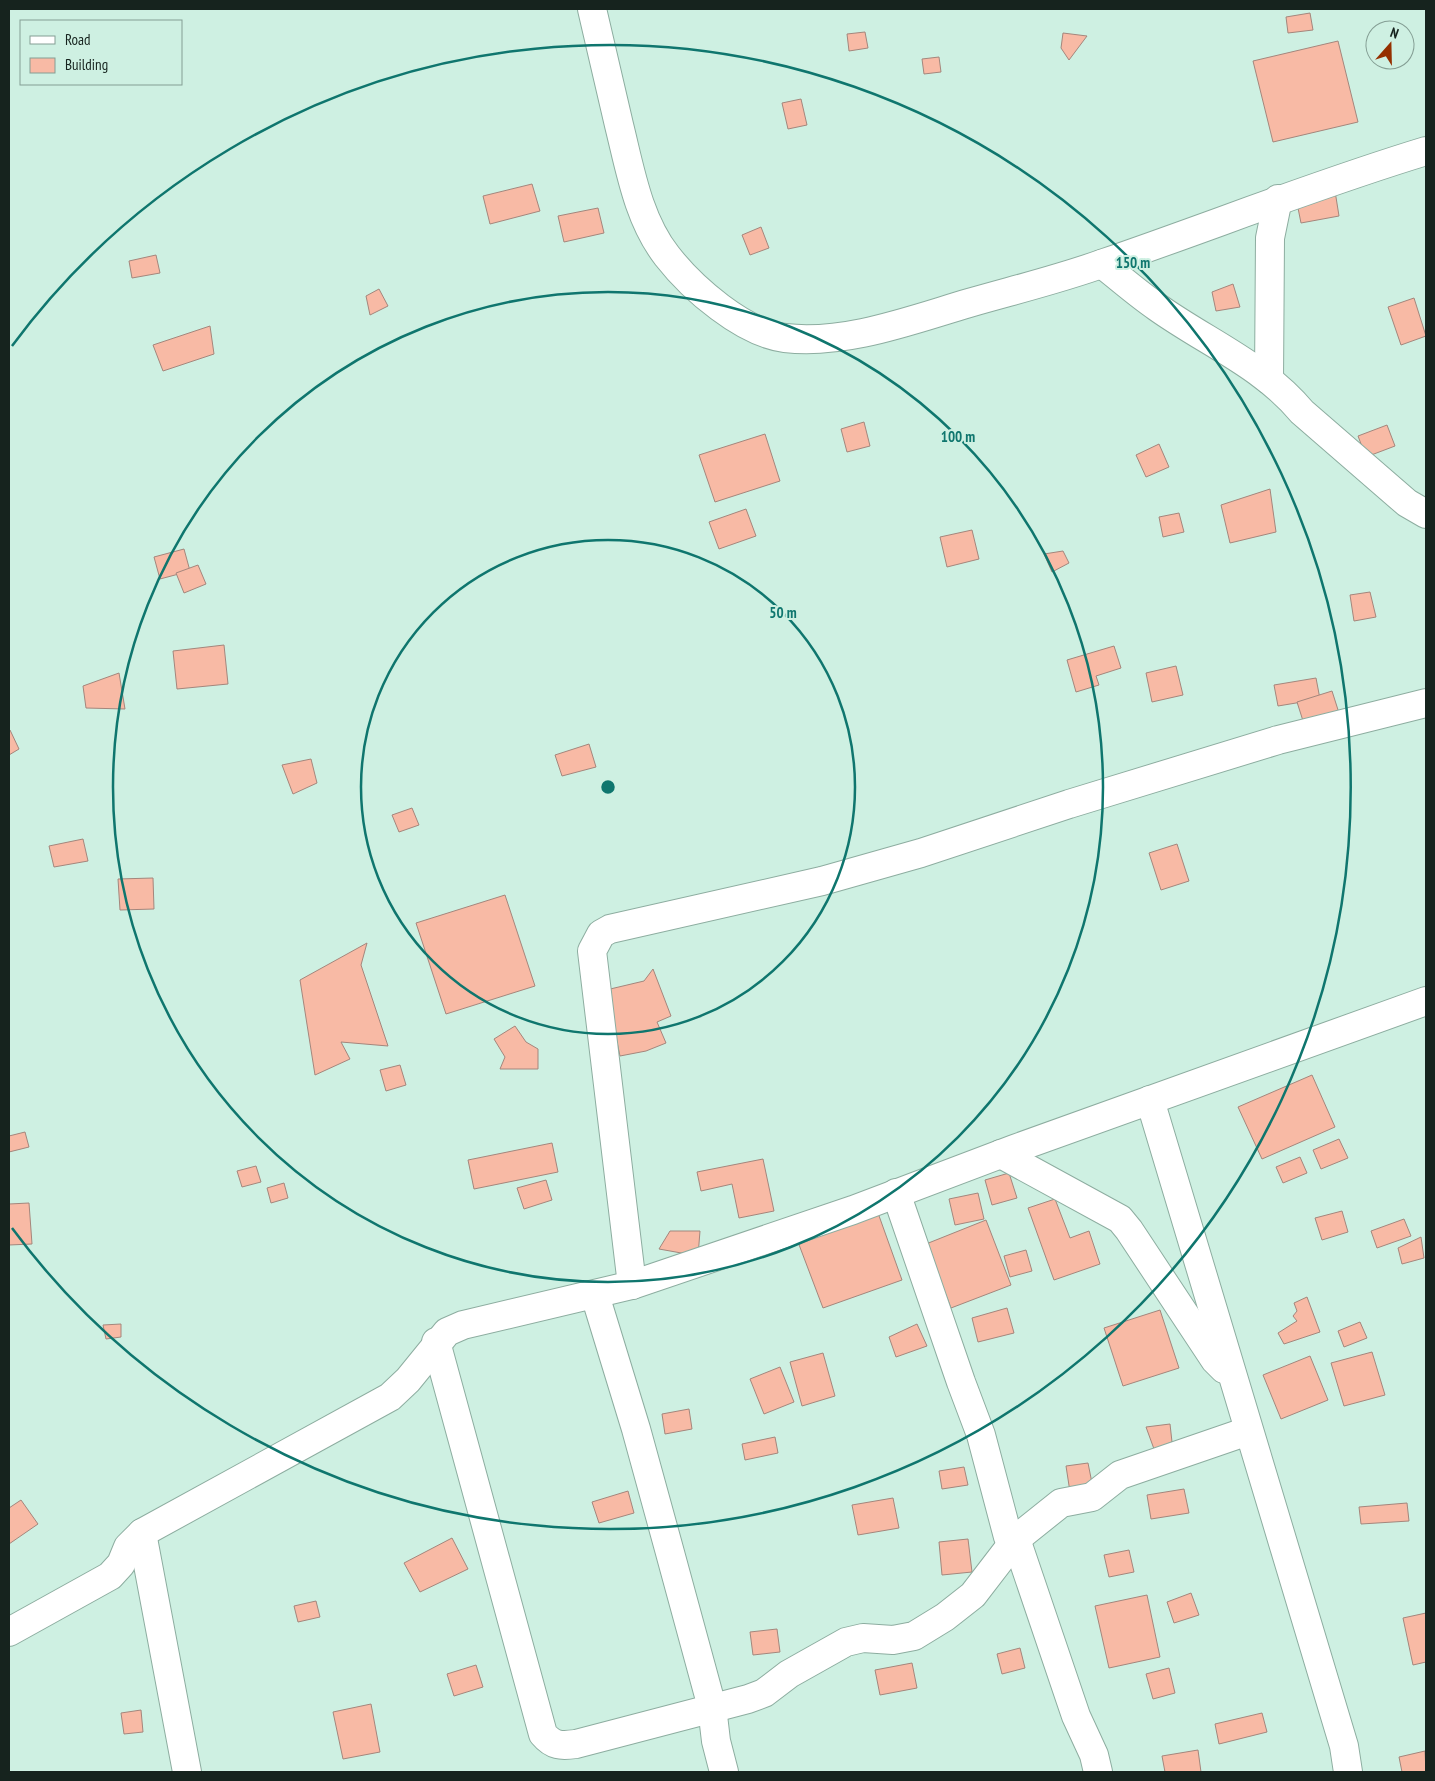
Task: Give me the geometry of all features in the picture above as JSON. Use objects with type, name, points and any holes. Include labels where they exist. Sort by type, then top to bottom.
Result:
[{"type":"street","points":[[592,9],[633,181],[648,226],[666,254],[687,278],[733,316],[757,330],[783,338],[825,339],[891,326],[1102,264],[1278,199],[1426,151]]},
{"type":"street","points":[[1269,380],[1270,238],[1278,199]]},
{"type":"street","points":[[1102,264],[1157,307],[1222,347],[1269,380],[1288,396],[1302,412],[1400,497],[1426,514]]},
{"type":"street","points":[[632,1285],[592,951],[602,934],[610,929],[822,880],[921,853],[1070,804],[1278,740],[1426,702]]},
{"type":"street","points":[[9,1632],[110,1576],[121,1564],[128,1547],[142,1533],[390,1397],[408,1380],[436,1342],[447,1332],[463,1325],[632,1285],[896,1193],[1426,1001]]},
{"type":"street","points":[[1150,1100],[1344,1746],[1348,1772]]},
{"type":"street","points":[[1001,1154],[1120,1219],[1130,1230],[1215,1360],[1232,1376]]},
{"type":"street","points":[[896,1193],[960,1382],[981,1435],[1008,1537],[1016,1539]]},
{"type":"street","points":[[595,1295],[636,1429],[712,1707],[716,1741],[724,1772]]},
{"type":"street","points":[[436,1342],[543,1734],[550,1742],[560,1746],[576,1744],[748,1699],[764,1693],[789,1674],[846,1642],[863,1638],[892,1640],[914,1636],[945,1617],[973,1595],[1016,1539],[1060,1503],[1092,1497],[1120,1475],[1248,1431]]},
{"type":"street","points":[[142,1533],[186,1772]]},
{"type":"street","points":[[1016,1539],[1076,1716],[1094,1755],[1098,1772]]},
{"type":"building","points":[[1310,13],[1313,30],[1288,33],[1286,17]]},
{"type":"building","points":[[865,32],[868,48],[849,51],[847,34]]},
{"type":"building","points":[[1063,33],[1087,36],[1069,60],[1061,48]]},
{"type":"building","points":[[1338,41],[1358,122],[1273,142],[1253,61]]},
{"type":"building","points":[[939,57],[941,72],[924,74],[922,59]]},
{"type":"building","points":[[801,99],[807,125],[788,129],[782,103]]},
{"type":"building","points":[[532,184],[540,211],[490,224],[483,196]]},
{"type":"building","points":[[1335,191],[1339,216],[1301,223],[1296,198]]},
{"type":"building","points":[[598,208],[604,233],[564,242],[558,216]]},
{"type":"building","points":[[761,227],[769,248],[750,255],[742,235]]},
{"type":"building","points":[[156,255],[160,273],[132,278],[129,261]]},
{"type":"building","points":[[1233,284],[1240,307],[1216,311],[1212,292]]},
{"type":"building","points":[[379,289],[388,306],[370,315],[366,296]]},
{"type":"building","points":[[1414,298],[1426,336],[1401,345],[1388,307]]},
{"type":"building","points":[[210,326],[214,354],[163,371],[153,345]]},
{"type":"building","points":[[864,422],[870,446],[847,452],[841,429]]},
{"type":"building","points":[[1387,425],[1395,446],[1366,457],[1358,436]]},
{"type":"building","points":[[765,434],[780,481],[715,502],[699,455]]},
{"type":"building","points":[[1159,444],[1169,467],[1146,477],[1136,455]]},
{"type":"building","points":[[1270,489],[1276,532],[1230,543],[1221,505]]},
{"type":"building","points":[[746,509],[756,536],[719,549],[709,522]]},
{"type":"building","points":[[1179,513],[1184,532],[1163,537],[1159,517]]},
{"type":"building","points":[[972,530],[979,559],[947,567],[940,537]]},
{"type":"building","points":[[184,549],[190,571],[160,579],[154,557]]},
{"type":"building","points":[[1063,551],[1069,563],[1052,572],[1044,554]]},
{"type":"building","points":[[198,565],[206,584],[184,593],[176,573]]},
{"type":"building","points":[[1370,592],[1376,617],[1354,621],[1350,595]]},
{"type":"building","points":[[224,645],[228,684],[177,689],[173,651]]},
{"type":"building","points":[[1114,646],[1121,668],[1096,676],[1099,685],[1076,692],[1067,660]]},
{"type":"building","points":[[1176,666],[1183,695],[1152,702],[1146,673]]},
{"type":"building","points":[[119,673],[125,709],[86,708],[83,686]]},
{"type":"building","points":[[1316,678],[1320,699],[1278,706],[1274,685]]},
{"type":"building","points":[[1332,691],[1339,713],[1304,724],[1297,702]]},
{"type":"building","points":[[9,731],[19,749],[9,755]]},
{"type":"building","points":[[589,744],[596,767],[562,776],[555,755]]},
{"type":"building","points":[[311,759],[317,783],[293,794],[282,765]]},
{"type":"building","points":[[412,808],[419,825],[399,832],[392,815]]},
{"type":"building","points":[[83,839],[88,861],[54,867],[49,846]]},
{"type":"building","points":[[1177,844],[1189,881],[1161,890],[1149,853]]},
{"type":"building","points":[[153,878],[154,909],[120,910],[118,879]]},
{"type":"building","points":[[505,895],[535,986],[446,1014],[416,923]]},
{"type":"building","points":[[367,943],[361,965],[388,1046],[341,1042],[350,1059],[315,1075],[300,980]]},
{"type":"building","points":[[653,969],[671,1016],[657,1022],[666,1043],[646,1051],[620,1056],[606,990],[644,981]]},
{"type":"building","points":[[515,1026],[526,1042],[538,1049],[538,1069],[500,1069],[505,1057],[494,1039]]},
{"type":"building","points":[[400,1065],[406,1085],[386,1091],[380,1070]]},
{"type":"building","points":[[1312,1075],[1335,1127],[1262,1159],[1238,1107]]},
{"type":"building","points":[[25,1132],[29,1147],[9,1152],[9,1136]]},
{"type":"building","points":[[1339,1139],[1348,1158],[1321,1169],[1313,1150]]},
{"type":"building","points":[[552,1143],[558,1172],[474,1189],[468,1160]]},
{"type":"building","points":[[1300,1157],[1307,1173],[1283,1183],[1276,1167]]},
{"type":"building","points":[[763,1159],[774,1211],[739,1218],[732,1184],[701,1191],[697,1172]]},
{"type":"building","points":[[256,1166],[261,1182],[242,1187],[237,1171]]},
{"type":"building","points":[[1009,1173],[1017,1198],[992,1205],[985,1180]]},
{"type":"building","points":[[546,1180],[552,1200],[524,1209],[517,1188]]},
{"type":"building","points":[[284,1183],[288,1198],[271,1203],[267,1188]]},
{"type":"building","points":[[978,1193],[984,1219],[955,1225],[949,1199]]},
{"type":"building","points":[[1055,1199],[1070,1238],[1089,1231],[1100,1264],[1054,1280],[1028,1208]]},
{"type":"building","points":[[29,1203],[32,1244],[9,1245],[9,1204]]},
{"type":"building","points":[[1342,1211],[1348,1232],[1322,1240],[1315,1218]]},
{"type":"building","points":[[878,1213],[902,1280],[823,1308],[798,1242]]},
{"type":"building","points":[[1404,1219],[1411,1236],[1377,1248],[1371,1231]]},
{"type":"building","points":[[986,1220],[1011,1285],[951,1308],[926,1244]]},
{"type":"building","points":[[670,1231],[700,1231],[698,1256],[659,1249]]},
{"type":"building","points":[[1421,1237],[1424,1258],[1402,1264],[1398,1248]]},
{"type":"building","points":[[1026,1250],[1032,1271],[1010,1277],[1004,1256]]},
{"type":"building","points":[[1307,1297],[1320,1332],[1284,1344],[1278,1333],[1297,1321],[1293,1316],[1297,1311],[1294,1303]]},
{"type":"building","points":[[1007,1308],[1014,1333],[978,1342],[972,1318]]},
{"type":"building","points":[[1160,1310],[1179,1368],[1123,1386],[1104,1328]]},
{"type":"building","points":[[1360,1322],[1367,1338],[1344,1347],[1338,1331]]},
{"type":"building","points":[[121,1324],[121,1337],[106,1339],[103,1325]]},
{"type":"building","points":[[917,1324],[927,1346],[896,1357],[889,1337]]},
{"type":"building","points":[[1372,1352],[1385,1395],[1344,1406],[1331,1363]]},
{"type":"building","points":[[823,1353],[835,1396],[802,1406],[790,1362]]},
{"type":"building","points":[[1310,1356],[1328,1400],[1281,1419],[1263,1375]]},
{"type":"building","points":[[780,1367],[794,1402],[764,1414],[750,1379]]},
{"type":"building","points":[[689,1409],[692,1429],[665,1434],[662,1414]]},
{"type":"building","points":[[1170,1424],[1172,1442],[1154,1449],[1146,1427]]},
{"type":"building","points":[[775,1437],[778,1453],[745,1460],[742,1444]]},
{"type":"building","points":[[1088,1463],[1093,1488],[1070,1492],[1066,1466]]},
{"type":"building","points":[[964,1467],[968,1485],[942,1489],[939,1471]]},
{"type":"building","points":[[1184,1489],[1189,1513],[1151,1519],[1147,1495]]},
{"type":"building","points":[[628,1491],[634,1513],[599,1523],[592,1502]]},
{"type":"building","points":[[893,1498],[899,1528],[858,1535],[852,1505]]},
{"type":"building","points":[[21,1500],[38,1524],[9,1544],[9,1508]]},
{"type":"building","points":[[1407,1503],[1409,1521],[1361,1524],[1359,1507]]},
{"type":"building","points":[[452,1538],[468,1569],[420,1592],[404,1563]]},
{"type":"building","points":[[968,1539],[972,1572],[942,1575],[939,1542]]},
{"type":"building","points":[[1129,1550],[1134,1572],[1109,1577],[1104,1555]]},
{"type":"building","points":[[1191,1593],[1199,1615],[1174,1623],[1167,1602]]},
{"type":"building","points":[[1147,1595],[1160,1657],[1109,1668],[1095,1606]]},
{"type":"building","points":[[316,1601],[320,1617],[298,1622],[294,1606]]},
{"type":"building","points":[[1426,1613],[1426,1662],[1413,1665],[1403,1618]]},
{"type":"building","points":[[777,1629],[780,1652],[753,1655],[750,1632]]},
{"type":"building","points":[[1020,1648],[1025,1668],[1002,1674],[997,1654]]},
{"type":"building","points":[[912,1663],[917,1688],[880,1695],[875,1670]]},
{"type":"building","points":[[476,1665],[483,1687],[454,1696],[447,1674]]},
{"type":"building","points":[[1169,1668],[1175,1693],[1153,1699],[1146,1674]]},
{"type":"building","points":[[371,1704],[380,1752],[343,1759],[333,1712]]},
{"type":"building","points":[[141,1710],[143,1732],[124,1734],[121,1713]]},
{"type":"building","points":[[1262,1713],[1267,1732],[1219,1744],[1215,1724]]},
{"type":"building","points":[[1198,1750],[1201,1772],[1165,1772],[1162,1756]]},
{"type":"building","points":[[1425,1751],[1426,1772],[1402,1772],[1399,1757]]}]
